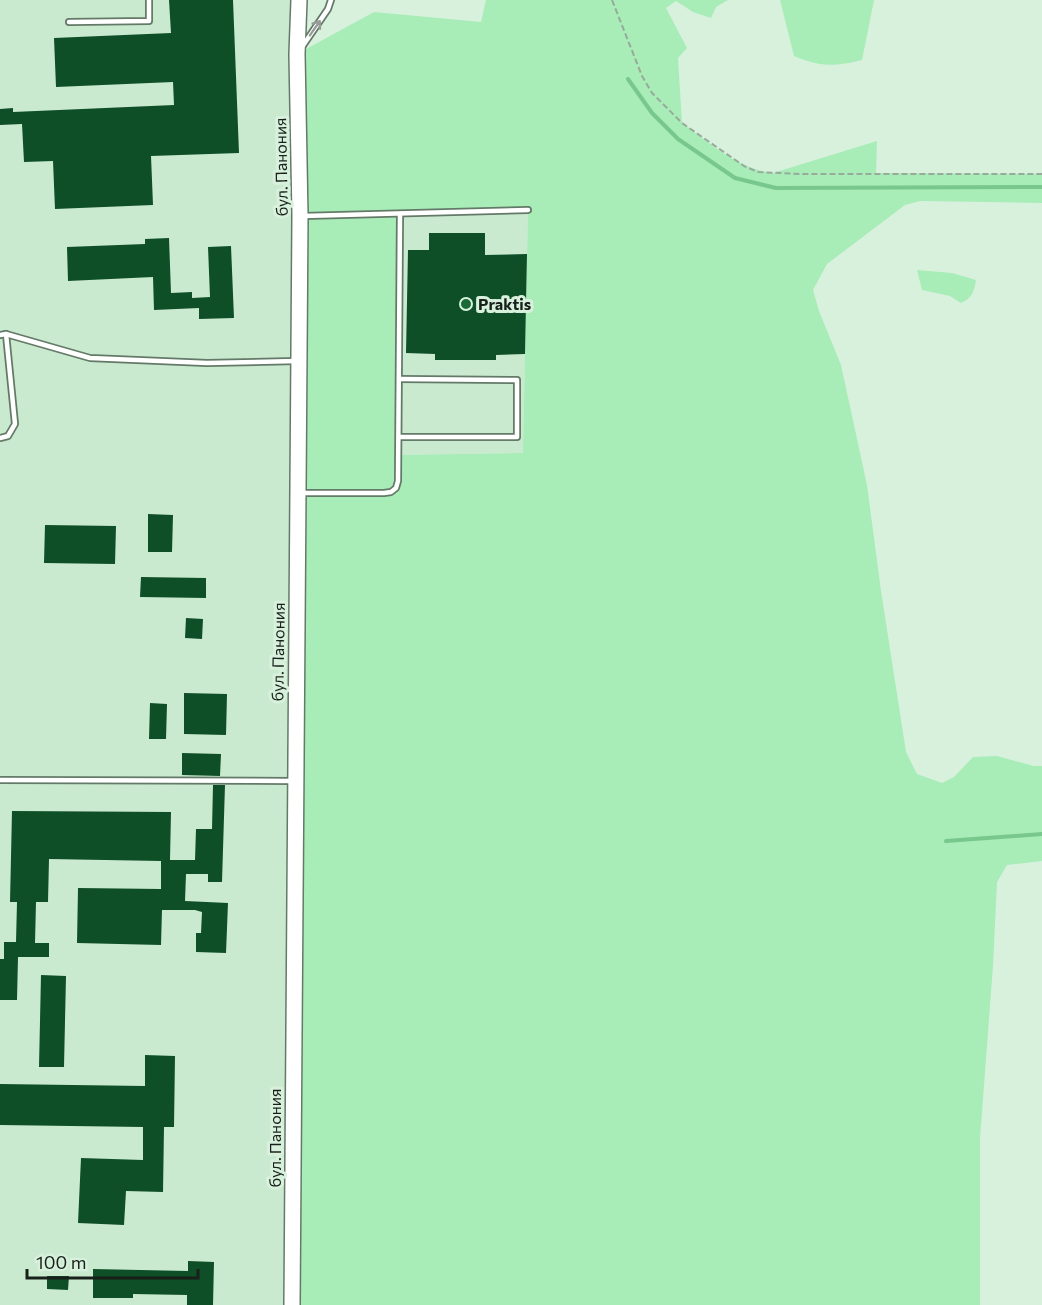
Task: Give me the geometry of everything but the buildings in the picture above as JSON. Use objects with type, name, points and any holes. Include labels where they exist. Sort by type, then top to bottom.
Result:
[{"type":"main road","name":"бул. Панония","points":[[292,1305],[300,216],[298,0]]},
{"type":"lane","points":[[69,22],[149,21],[149,0]]},
{"type":"lane","points":[[297,54],[328,9],[331,0]]},
{"type":"lane","points":[[300,216],[528,210]]},
{"type":"lane","points":[[298,493],[392,492],[396,488],[399,437],[400,214]]},
{"type":"lane","points":[[0,438],[8,436],[15,424],[3,334],[90,358],[207,363],[299,361]]},
{"type":"lane","points":[[399,379],[517,380],[517,437],[399,437]]},
{"type":"lane","points":[[0,780],[295,781]]},
{"type":"path","points":[[612,0],[638,66],[652,93],[682,123],[744,166],[758,171],[800,174],[1042,174]]},
{"type":"shaded area","points":[[0,0],[299,0],[292,1305],[0,1305]]},
{"type":"shaded area","points":[[528,210],[523,453],[398,455],[400,214]]},
{"type":"green space","points":[[486,0],[728,0],[716,7],[711,18],[693,12],[676,1],[666,8],[687,48],[678,58],[682,123],[736,161],[760,171],[773,173],[877,141],[876,173],[1042,174],[1042,203],[920,201],[905,205],[827,264],[813,290],[841,365],[867,485],[906,752],[917,774],[942,783],[954,777],[973,757],[997,756],[1042,766],[1042,861],[1007,865],[997,882],[980,1138],[980,1305],[292,1305],[297,54],[374,12],[481,22]],"holes":[[[528,211],[523,453],[398,455],[400,215]]]},
{"type":"green space","points":[[780,0],[874,0],[862,60],[828,65],[794,56]]},
{"type":"green space","points":[[917,270],[952,273],[976,280],[970,297],[961,303],[950,296],[922,290]]},
{"type":"waterway","points":[[628,79],[652,113],[678,139],[735,178],[776,188],[1042,187]]},
{"type":"waterway","points":[[946,841],[1042,834]]},
{"type":"place","name":"Praktis","points":[[466,304]]}]
